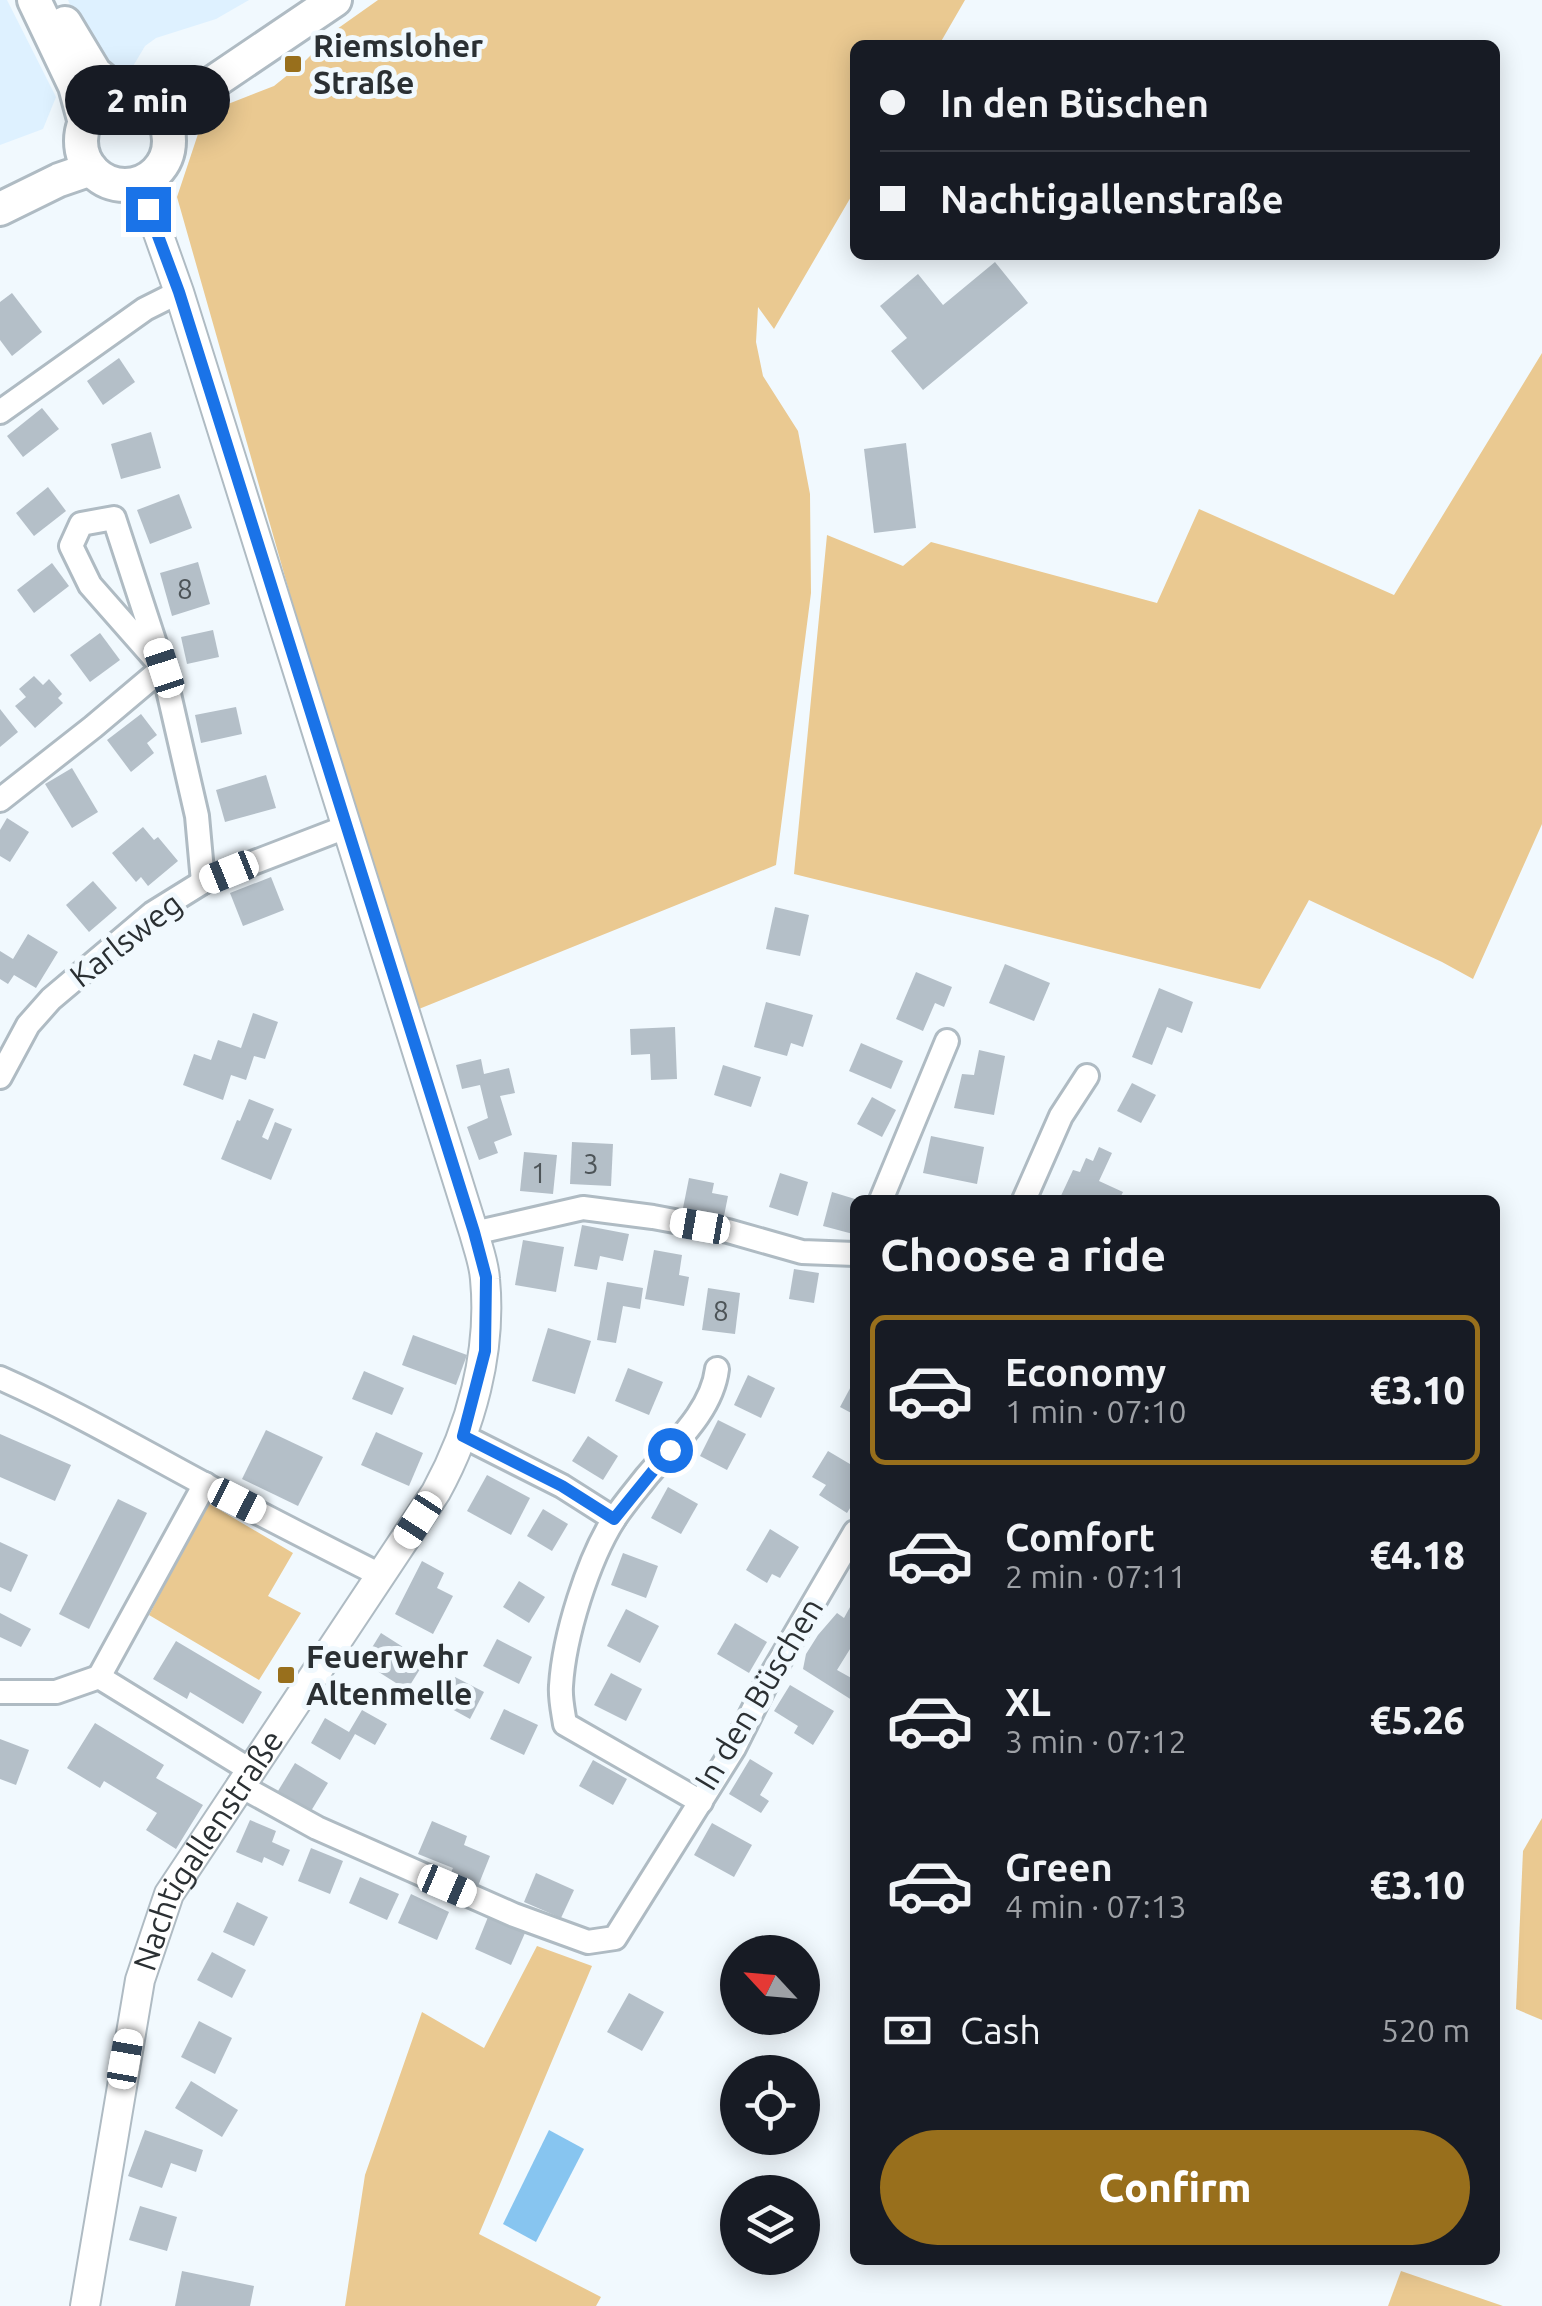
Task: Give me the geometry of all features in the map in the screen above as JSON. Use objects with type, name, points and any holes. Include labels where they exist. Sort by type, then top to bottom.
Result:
[{"type":"main road","points":[[0,185],[50,162],[83,128],[96,107],[114,98],[143,100],[151,105],[162,117],[169,139],[165,158],[154,174],[140,182],[116,184],[91,170],[82,152],[83,128],[75,86],[34,0]]},
{"type":"main road","points":[[53,0],[95,73],[124,97]]},
{"type":"main road","points":[[162,117],[335,0]]},
{"type":"main road","points":[[0,209],[59,180],[91,170]]},
{"type":"street","name":"Nachtigallenstraße","points":[[86,2306],[140,1980],[170,1894],[436,1492],[463,1436],[485,1351],[486,1277],[474,1232],[179,292],[140,182]]},
{"type":"street","points":[[0,412],[145,309],[179,292]]},
{"type":"street","points":[[164,668],[90,585],[71,546],[81,524],[114,518],[164,668],[197,816],[203,882]]},
{"type":"street","points":[[0,800],[164,668]]},
{"type":"street","name":"Karlsweg","points":[[0,1076],[28,1025],[51,998],[153,913],[203,882],[346,827]]},
{"type":"street","points":[[883,1195],[948,1041]]},
{"type":"street","points":[[1026,1195],[1062,1116],[1087,1076]]},
{"type":"street","points":[[474,1232],[583,1208],[728,1231],[802,1252],[850,1254]]},
{"type":"street","name":"In den Büschen","points":[[718,1369],[716,1382],[694,1422],[614,1519],[595,1556],[572,1626],[560,1688],[565,1724],[702,1802],[850,1541]]},
{"type":"street","points":[[0,1378],[136,1445],[382,1576]]},
{"type":"street","points":[[463,1436],[562,1486],[614,1519]]},
{"type":"street","points":[[0,1692],[56,1692],[99,1677],[204,1484]]},
{"type":"street","points":[[99,1677],[317,1828],[588,1942],[615,1938],[702,1802]]},
{"type":"shaded area","points":[[0,0],[7,0],[56,97],[43,129],[0,145]]},
{"type":"shaded area","points":[[68,0],[249,0],[216,19],[156,38],[145,46],[129,73],[102,53]]},
{"type":"shaded area","points":[[378,0],[965,0],[942,40],[850,40],[850,199],[774,329],[758,307],[756,342],[763,376],[798,431],[810,494],[811,593],[776,865],[409,1013],[177,197],[200,128],[228,104],[274,86],[337,29]]},
{"type":"shaded area","points":[[1542,353],[1542,824],[1473,979],[1309,900],[1260,989],[794,874],[827,535],[903,566],[931,542],[1157,603],[1199,509],[1394,595]]},
{"type":"shaded area","points":[[208,1503],[293,1553],[268,1596],[301,1613],[259,1680],[149,1615]]},
{"type":"shaded area","points":[[1542,1818],[1542,2020],[1516,2009],[1523,1851]]},
{"type":"shaded area","points":[[537,1946],[592,1966],[479,2234],[601,2297],[596,2306],[345,2306],[365,2175],[422,2012],[484,2048]]},
{"type":"shaded area","points":[[1401,2271],[1503,2306],[1388,2306]]},
{"type":"water","points":[[549,2130],[584,2149],[536,2242],[503,2224]]},
{"type":"building","points":[[995,262],[1028,303],[923,390],[891,351],[907,338],[880,306],[918,274],[943,305]]},
{"type":"building","points":[[12,293],[42,332],[12,356],[0,340],[0,302]]},
{"type":"building","points":[[119,358],[135,382],[103,405],[87,381]]},
{"type":"building","points":[[42,408],[59,429],[23,457],[7,436]]},
{"type":"building","points":[[151,432],[161,468],[121,479],[111,444]]},
{"type":"building","points":[[906,443],[916,528],[874,533],[864,449]]},
{"type":"building","points":[[48,487],[66,511],[34,536],[16,513]]},
{"type":"building","points":[[179,494],[192,528],[150,544],[137,510]]},
{"type":"building","points":[[198,562],[210,604],[172,616],[160,573]]},
{"type":"building","points":[[52,563],[69,586],[34,613],[17,590]]},
{"type":"building","points":[[213,630],[219,657],[187,664],[181,637]]},
{"type":"building","points":[[100,633],[120,660],[90,682],[70,655]]},
{"type":"building","points":[[34,676],[43,685],[49,679],[62,694],[58,698],[63,703],[35,728],[15,706],[26,697],[19,689]]},
{"type":"building","points":[[236,707],[242,734],[201,743],[195,715]]},
{"type":"building","points":[[0,709],[18,732],[0,747]]},
{"type":"building","points":[[141,714],[157,735],[147,743],[154,753],[131,772],[107,740]]},
{"type":"building","points":[[72,768],[98,812],[72,828],[45,784]]},
{"type":"building","points":[[266,775],[276,808],[225,822],[216,790]]},
{"type":"building","points":[[7,818],[29,832],[10,862],[0,856],[0,830]]},
{"type":"building","points":[[143,827],[154,840],[158,837],[178,861],[148,886],[141,877],[136,882],[112,853]]},
{"type":"building","points":[[271,877],[284,910],[243,926],[230,893]]},
{"type":"building","points":[[93,881],[117,908],[89,932],[66,905]]},
{"type":"building","points":[[775,907],[809,915],[800,956],[766,949]]},
{"type":"building","points":[[28,934],[58,952],[36,988],[14,975],[8,984],[0,979],[0,951],[13,959]]},
{"type":"building","points":[[1005,964],[1050,983],[1034,1021],[989,1003]]},
{"type":"building","points":[[916,972],[952,987],[944,1007],[935,1003],[923,1031],[896,1019]]},
{"type":"building","points":[[1159,988],[1193,1002],[1182,1033],[1167,1027],[1152,1065],[1132,1057]]},
{"type":"building","points":[[766,1002],[813,1015],[803,1047],[791,1043],[787,1056],[754,1047]]},
{"type":"building","points":[[253,1013],[278,1022],[265,1059],[254,1056],[246,1080],[231,1075],[223,1100],[183,1085],[194,1054],[211,1060],[218,1040],[241,1048]]},
{"type":"building","points":[[675,1027],[677,1079],[651,1080],[650,1054],[631,1055],[630,1029]]},
{"type":"building","points":[[861,1043],[903,1061],[891,1089],[849,1071]]},
{"type":"building","points":[[979,1050],[1005,1056],[994,1115],[954,1108],[962,1074],[974,1075]]},
{"type":"building","points":[[481,1059],[484,1074],[509,1068],[515,1093],[500,1096],[512,1135],[494,1142],[498,1153],[479,1160],[467,1127],[488,1118],[480,1085],[462,1089],[456,1065]]},
{"type":"building","points":[[723,1065],[761,1077],[751,1107],[714,1095]]},
{"type":"building","points":[[1132,1083],[1156,1095],[1141,1123],[1117,1111]]},
{"type":"building","points":[[872,1097],[896,1110],[882,1137],[857,1124]]},
{"type":"building","points":[[249,1099],[274,1109],[262,1137],[268,1140],[275,1122],[292,1129],[271,1180],[221,1159]]},
{"type":"building","points":[[931,1136],[984,1147],[977,1184],[923,1173]]},
{"type":"building","points":[[572,1142],[613,1144],[611,1186],[570,1184]]},
{"type":"building","points":[[1099,1147],[1112,1153],[1099,1181],[1123,1192],[1122,1195],[1061,1195],[1073,1170],[1080,1172],[1086,1158],[1093,1161]]},
{"type":"building","points":[[524,1152],[557,1155],[553,1194],[520,1191]]},
{"type":"building","points":[[780,1173],[808,1182],[798,1216],[769,1207]]},
{"type":"building","points":[[689,1178],[714,1183],[712,1193],[728,1196],[724,1216],[683,1208]]},
{"type":"building","points":[[832,1192],[850,1197],[850,1233],[823,1226]]},
{"type":"building","points":[[582,1225],[629,1234],[623,1261],[600,1256],[597,1270],[574,1266]]},
{"type":"building","points":[[523,1240],[564,1247],[556,1292],[515,1285]]},
{"type":"building","points":[[654,1250],[682,1255],[679,1275],[689,1277],[684,1306],[645,1299]]},
{"type":"building","points":[[794,1269],[819,1273],[814,1303],[789,1299]]},
{"type":"building","points":[[607,1282],[643,1288],[640,1309],[623,1306],[616,1343],[597,1340]]},
{"type":"building","points":[[708,1288],[740,1293],[735,1334],[702,1330]]},
{"type":"building","points":[[548,1328],[591,1341],[575,1394],[532,1381]]},
{"type":"building","points":[[413,1335],[467,1355],[456,1385],[402,1365]]},
{"type":"building","points":[[628,1368],[663,1382],[649,1415],[615,1401]]},
{"type":"building","points":[[364,1371],[404,1388],[392,1415],[352,1399]]},
{"type":"building","points":[[748,1375],[775,1388],[761,1418],[734,1405]]},
{"type":"building","points":[[850,1388],[850,1412],[840,1407]]},
{"type":"building","points":[[718,1420],[746,1434],[727,1470],[700,1456]]},
{"type":"building","points":[[266,1430],[323,1457],[298,1506],[242,1479]]},
{"type":"building","points":[[376,1432],[423,1453],[409,1486],[361,1465]]},
{"type":"building","points":[[0,1434],[71,1465],[55,1501],[0,1477]]},
{"type":"building","points":[[588,1436],[618,1456],[603,1480],[572,1461]]},
{"type":"building","points":[[828,1451],[850,1464],[847,1513],[819,1495],[826,1485],[812,1477]]},
{"type":"building","points":[[487,1475],[530,1498],[511,1535],[467,1511]]},
{"type":"building","points":[[668,1487],[698,1504],[681,1534],[651,1518]]},
{"type":"building","points":[[118,1499],[147,1513],[89,1629],[59,1614]]},
{"type":"building","points":[[543,1509],[568,1524],[552,1551],[527,1536]]},
{"type":"building","points":[[770,1529],[799,1547],[780,1578],[772,1574],[767,1583],[746,1570]]},
{"type":"building","points":[[0,1542],[28,1555],[11,1592],[0,1587]]},
{"type":"building","points":[[623,1553],[658,1566],[646,1598],[611,1585]]},
{"type":"building","points":[[422,1561],[444,1573],[437,1588],[453,1596],[433,1634],[395,1614]]},
{"type":"building","points":[[519,1581],[545,1597],[529,1623],[503,1607]]},
{"type":"building","points":[[850,1607],[850,1649],[837,1670],[850,1677],[850,1699],[803,1669],[806,1654],[818,1635],[837,1613],[844,1618]]},
{"type":"building","points":[[626,1609],[659,1626],[640,1663],[607,1646]]},
{"type":"building","points":[[0,1613],[31,1629],[21,1647],[0,1637]]},
{"type":"building","points":[[735,1623],[767,1642],[749,1673],[717,1654]]},
{"type":"building","points":[[381,1633],[425,1661],[407,1690],[363,1662]]},
{"type":"building","points":[[497,1639],[532,1657],[519,1684],[483,1666]]},
{"type":"building","points":[[176,1641],[262,1692],[243,1724],[190,1692],[187,1699],[153,1679]]},
{"type":"building","points":[[611,1673],[642,1689],[626,1721],[594,1705]]},
{"type":"building","points":[[455,1677],[484,1692],[470,1719],[441,1703]]},
{"type":"building","points":[[790,1685],[834,1711],[813,1745],[794,1733],[798,1726],[774,1711]]},
{"type":"building","points":[[504,1709],[538,1725],[524,1755],[490,1739]]},
{"type":"building","points":[[362,1710],[387,1724],[375,1745],[355,1734],[340,1760],[311,1743],[325,1718],[349,1732]]},
{"type":"building","points":[[95,1723],[164,1765],[156,1778],[203,1805],[176,1849],[146,1830],[157,1813],[104,1781],[100,1788],[67,1768]]},
{"type":"building","points":[[0,1739],[29,1750],[16,1785],[0,1779]]},
{"type":"building","points":[[750,1759],[773,1773],[760,1795],[769,1801],[761,1813],[729,1794]]},
{"type":"building","points":[[593,1760],[627,1779],[613,1805],[579,1786]]},
{"type":"building","points":[[295,1763],[328,1783],[311,1811],[278,1791]]},
{"type":"building","points":[[250,1820],[276,1831],[272,1842],[290,1850],[283,1866],[264,1857],[262,1863],[236,1852]]},
{"type":"building","points":[[432,1821],[467,1836],[464,1845],[490,1856],[478,1886],[450,1874],[453,1868],[418,1854]]},
{"type":"building","points":[[712,1823],[752,1845],[734,1877],[694,1855]]},
{"type":"building","points":[[311,1848],[343,1861],[330,1894],[298,1881]]},
{"type":"building","points":[[536,1873],[574,1890],[561,1918],[524,1902]]},
{"type":"building","points":[[360,1877],[399,1894],[387,1920],[349,1903]]},
{"type":"building","points":[[411,1894],[449,1912],[437,1940],[398,1923]]},
{"type":"building","points":[[237,1902],[268,1917],[254,1946],[223,1932]]},
{"type":"building","points":[[488,1917],[525,1933],[511,1965],[475,1949]]},
{"type":"building","points":[[212,1952],[246,1970],[232,1998],[197,1980]]},
{"type":"building","points":[[629,1993],[664,2012],[642,2051],[607,2032]]},
{"type":"building","points":[[199,2021],[232,2038],[215,2074],[181,2057]]},
{"type":"building","points":[[191,2081],[238,2110],[222,2137],[175,2108]]},
{"type":"building","points":[[145,2130],[203,2150],[196,2172],[171,2163],[162,2188],[128,2176]]},
{"type":"building","points":[[140,2206],[177,2217],[167,2251],[129,2240]]},
{"type":"building","points":[[182,2271],[254,2286],[250,2306],[175,2306]]},
{"type":"place","name":"Riemsloher Straße","points":[[293,64]]},
{"type":"place","name":"Feuerwehr Altenmelle","points":[[286,1675]]},
{"type":"route","points":[[148,209],[179,292],[486,1277],[485,1351],[463,1436],[562,1486],[614,1519],[670,1450]]}]
